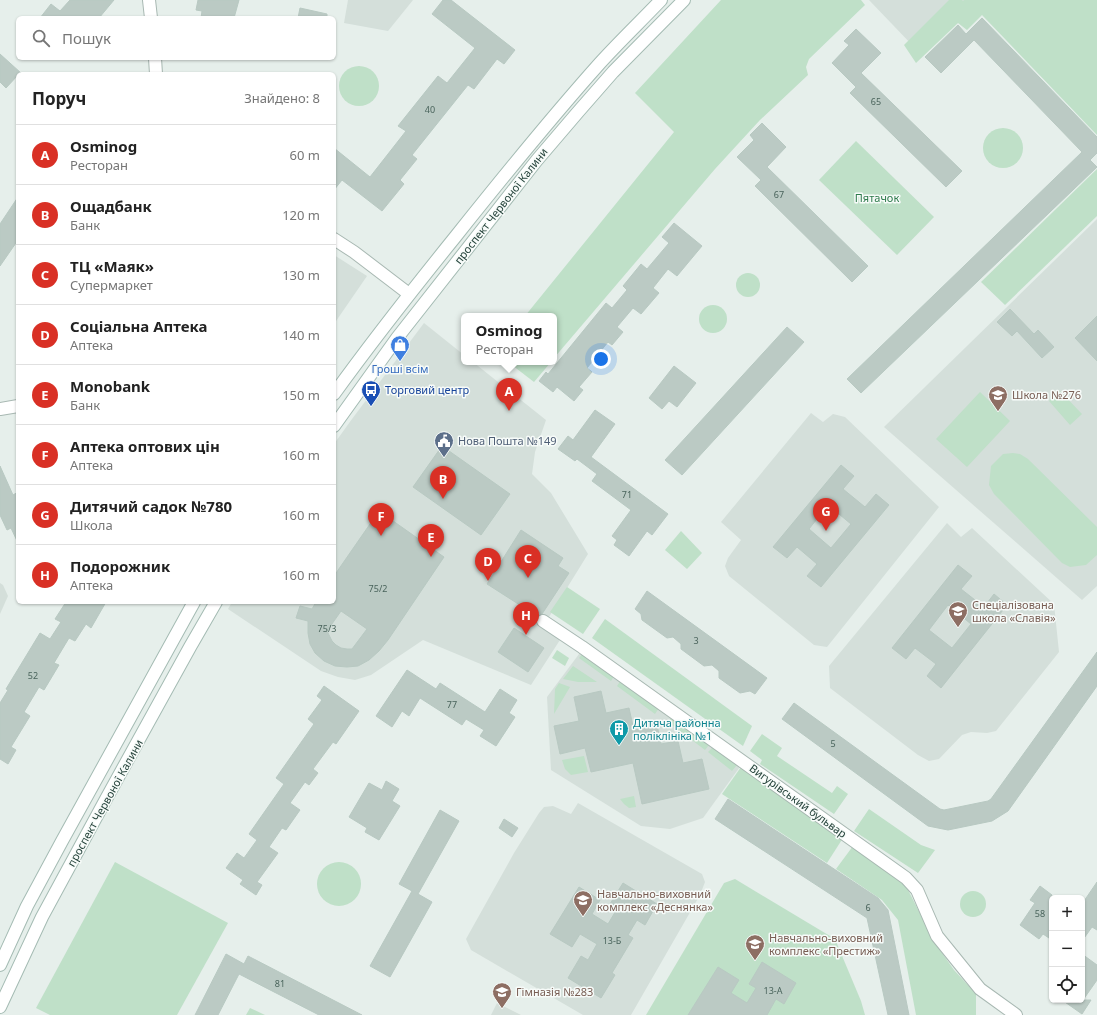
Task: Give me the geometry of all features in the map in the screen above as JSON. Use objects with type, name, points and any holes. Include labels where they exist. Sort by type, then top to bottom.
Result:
[{"type":"main road","points":[[149,0],[151,16]]},
{"type":"main road","name":"проспект Червоної Калини","points":[[336,391],[409,294],[528,146],[601,62],[661,0]]},
{"type":"main road","name":"проспект Червоної Калини","points":[[336,423],[397,338],[537,160],[613,72],[684,0]]},
{"type":"main road","points":[[155,60],[156,72]]},
{"type":"main road","points":[[336,240],[409,294]]},
{"type":"main road","points":[[0,409],[16,406]]},
{"type":"main road","name":"проспект Червоної Калини","points":[[0,964],[27,906],[193,604]]},
{"type":"main road","name":"проспект Червоної Калини","points":[[0,1007],[46,910],[125,764],[215,604]]},
{"type":"main road","name":"Вигурівський бульвар","points":[[543,621],[582,647],[906,878],[917,890],[937,936],[980,989],[1016,1015]]},
{"type":"shaded area","points":[[348,0],[413,0],[388,31],[344,23]]},
{"type":"shaded area","points":[[869,0],[967,0],[915,48]]},
{"type":"shaded area","name":"Школа №276","points":[[1097,219],[1097,586],[1082,600],[884,427]]},
{"type":"shaded area","points":[[336,256],[367,276],[336,321]]},
{"type":"shaded area","points":[[424,323],[461,353],[461,365],[477,365],[546,420],[535,452],[532,474],[551,493],[588,554],[549,617],[567,629],[531,685],[423,640],[371,675],[355,680],[338,677],[321,671],[228,609],[231,604],[336,604],[336,441]]},
{"type":"shaded area","points":[[811,413],[823,422],[833,414],[845,417],[939,507],[827,647],[814,645],[729,576],[725,566],[728,558],[741,540],[721,522]]},
{"type":"shaded area","name":"Спеціалізована школа «Славія»","points":[[947,523],[961,537],[972,528],[1054,604],[1059,652],[996,731],[987,733],[971,732],[962,735],[939,759],[929,761],[918,755],[830,688],[829,666]]},
{"type":"shaded area","points":[[0,583],[3,585],[8,596],[0,614]]},
{"type":"shaded area","points":[[582,650],[742,764],[703,818],[670,829],[641,826],[551,770],[547,697]]},
{"type":"shaded area","name":"Навчально-виховний комплекс «Деснянка»","points":[[578,803],[702,874],[705,882],[700,895],[631,1015],[583,1015],[471,950],[466,939],[514,853],[539,813],[544,807],[553,806],[571,814]]},
{"type":"shaded area","name":"Гімназія №283","points":[[497,1003],[521,1015],[491,1015]]},
{"type":"green space","points":[[721,0],[861,0],[865,5],[809,59],[806,67],[808,75],[760,120],[715,169],[557,354],[557,313],[527,313],[674,132],[635,93]]},
{"type":"green space","points":[[949,0],[1097,0],[1097,135],[982,15],[967,30],[958,23],[916,63],[904,45]]},
{"type":"green space","points":[[359,66],[367,68],[373,72],[377,78],[379,86],[377,94],[373,100],[367,104],[359,106],[351,104],[345,100],[341,94],[339,86],[341,78],[345,72],[351,68]]},
{"type":"green space","points":[[1003,128],[1011,130],[1017,134],[1021,140],[1023,148],[1021,156],[1017,162],[1011,166],[1003,168],[995,166],[989,162],[985,156],[983,148],[985,140],[989,134],[995,130]]},
{"type":"green space","name":"Пятачок","points":[[856,141],[934,217],[897,255],[819,180]]},
{"type":"green space","points":[[1097,169],[1097,216],[1005,305],[981,282]]},
{"type":"green space","points":[[748,273],[757,276],[760,285],[757,294],[748,297],[739,294],[736,285],[739,276]]},
{"type":"green space","points":[[713,305],[723,309],[727,319],[723,329],[713,333],[703,329],[699,319],[703,309]]},
{"type":"green space","points":[[512,365],[548,365],[534,382]]},
{"type":"green space","points":[[1060,391],[1082,414],[1070,425],[1049,401]]},
{"type":"green space","points":[[980,392],[1010,421],[967,467],[936,439]]},
{"type":"green space","points":[[1003,454],[1020,454],[1028,459],[1097,527],[1097,555],[1086,565],[1070,567],[1062,563],[994,494],[989,485],[991,466]]},
{"type":"green space","points":[[681,531],[702,553],[687,569],[665,550]]},
{"type":"green space","points":[[567,587],[600,609],[583,634],[550,612]]},
{"type":"green space","points":[[605,619],[752,726],[743,746],[592,638]]},
{"type":"green space","points":[[557,650],[569,658],[565,666],[552,658]]},
{"type":"green space","points":[[583,653],[614,676],[611,681],[579,658]]},
{"type":"green space","points":[[573,666],[597,682],[578,682],[563,679]]},
{"type":"green space","points":[[621,680],[659,708],[655,714],[617,686]]},
{"type":"green space","points":[[559,683],[570,687],[554,714],[555,689]]},
{"type":"green space","points":[[672,717],[709,745],[705,750],[668,722]]},
{"type":"green space","points":[[762,734],[782,748],[777,756],[832,793],[837,786],[848,794],[834,814],[760,764],[762,760],[750,751]]},
{"type":"green space","points":[[713,747],[737,765],[732,771],[708,752]]},
{"type":"green space","points":[[584,756],[588,772],[571,775],[565,769],[562,760]]},
{"type":"green space","points":[[741,767],[843,838],[827,863],[722,794]]},
{"type":"green space","points":[[634,796],[636,807],[629,808],[620,799]]},
{"type":"green space","points":[[869,809],[921,845],[935,850],[918,873],[854,831]]},
{"type":"green space","points":[[853,846],[897,877],[906,886],[935,943],[954,970],[976,994],[976,1015],[916,1015],[898,920],[882,900],[836,869]]},
{"type":"green space","points":[[115,862],[228,923],[177,1015],[50,1015],[36,1008]]},
{"type":"green space","points":[[335,862],[343,862],[348,863],[355,868],[360,875],[360,893],[355,900],[348,905],[335,906],[327,903],[320,896],[317,888],[317,880],[320,872],[327,865]]},
{"type":"green space","name":"Навчально-виховний комплекс «Престиж»","points":[[735,879],[835,939],[861,1001],[865,1015],[646,1015],[724,883]]},
{"type":"green space","points":[[973,891],[982,895],[986,904],[982,913],[973,917],[964,913],[960,904],[964,895]]},
{"type":"green space","points":[[250,1008],[265,1015],[246,1015]]},
{"type":"building","points":[[70,0],[114,0],[101,16],[42,16],[51,4],[60,11]]},
{"type":"building","points":[[198,0],[239,0],[235,16],[201,16],[202,11],[196,10]]},
{"type":"building","points":[[443,0],[451,0],[515,50],[504,64],[497,59],[474,89],[468,85],[412,155],[417,159],[400,180],[404,184],[382,211],[342,180],[336,188],[336,150],[370,177],[406,131],[398,126],[438,76],[447,83],[475,48],[432,14]]},
{"type":"building","points":[[300,8],[327,14],[327,16],[298,16]]},
{"type":"building","points":[[982,18],[1097,137],[1097,153],[1090,160],[1097,167],[861,393],[847,379],[1082,152],[974,40],[941,73],[925,57],[958,25],[966,34]]},
{"type":"building","points":[[856,29],[881,53],[861,73],[962,171],[946,187],[850,93],[856,87],[832,63],[849,45],[844,41]]},
{"type":"building","points":[[0,54],[20,72],[16,72],[16,77],[6,88],[0,82]]},
{"type":"building","points":[[762,123],[786,147],[767,167],[868,266],[852,282],[755,186],[761,180],[737,157],[754,140],[750,135]]},
{"type":"building","points":[[16,200],[16,243],[0,266],[0,224]]},
{"type":"building","points":[[674,223],[702,246],[677,276],[668,269],[653,288],[659,293],[641,314],[633,308],[617,327],[623,332],[612,345],[608,342],[587,368],[592,372],[579,387],[583,390],[574,401],[557,387],[553,392],[539,381],[546,372],[548,374],[557,365],[557,363],[606,303],[612,308],[627,290],[623,286],[641,264],[647,269],[669,243],[662,237]]},
{"type":"building","points":[[1010,309],[1034,334],[1038,330],[1054,347],[1042,358],[1017,331],[1012,336],[997,322]]},
{"type":"building","points":[[1097,316],[1097,361],[1075,338]]},
{"type":"building","points":[[787,327],[804,342],[682,475],[665,460]]},
{"type":"building","points":[[674,366],[696,383],[677,407],[669,401],[662,409],[649,398]]},
{"type":"building","points":[[595,410],[615,424],[591,457],[668,514],[652,535],[647,531],[629,556],[614,545],[617,540],[612,536],[631,510],[592,481],[597,474],[577,459],[575,461],[558,449],[568,436],[573,440]]},
{"type":"building","points":[[442,446],[510,494],[481,535],[413,487]]},
{"type":"building","points":[[841,465],[854,476],[843,489],[865,507],[876,494],[889,505],[821,587],[807,576],[817,564],[797,547],[787,558],[773,547]],"holes":[[[828,505],[851,524],[831,548],[809,529]]]},
{"type":"building","points":[[0,466],[13,495],[16,493],[16,539],[11,528],[7,530],[0,515]]},
{"type":"building","points":[[379,511],[444,557],[388,640],[369,660],[358,666],[335,666],[324,661],[315,653],[310,644],[308,621],[296,618],[300,606],[312,609],[315,604],[336,604],[336,573]],"holes":[[[341,611],[367,629],[352,649],[341,648],[336,645],[332,641],[327,631]]]},
{"type":"building","points":[[521,530],[563,558],[558,566],[569,573],[542,614],[537,616],[487,584]]},
{"type":"building","points":[[958,565],[972,576],[961,589],[984,607],[994,594],[1007,605],[941,688],[927,676],[936,664],[915,648],[906,659],[892,648]],"holes":[[[948,605],[971,624],[952,648],[929,630]]]},
{"type":"building","points":[[647,591],[767,678],[755,694],[750,691],[740,693],[719,678],[719,671],[712,665],[704,666],[681,649],[681,644],[673,637],[667,638],[642,620],[641,614],[635,609]]},
{"type":"building","points":[[65,604],[105,604],[91,628],[86,624],[75,641],[69,638],[54,663],[59,665],[44,690],[39,687],[24,712],[30,716],[11,747],[16,750],[8,764],[0,759],[0,703],[8,690],[6,689],[40,633],[50,639],[61,622],[55,619]]},
{"type":"building","points":[[514,628],[544,648],[528,672],[498,652]]},
{"type":"building","points":[[1097,652],[1097,686],[1008,811],[992,821],[948,830],[928,826],[782,719],[794,703],[940,809],[944,810],[988,801],[991,799]]},
{"type":"building","points":[[407,670],[436,689],[440,683],[485,712],[500,689],[517,700],[509,713],[515,717],[496,746],[480,736],[484,730],[466,719],[462,725],[420,698],[409,716],[402,711],[392,727],[376,716]]},
{"type":"building","points":[[324,686],[359,711],[336,744],[333,742],[313,769],[318,773],[309,785],[305,782],[290,803],[300,810],[286,830],[282,828],[269,847],[278,853],[257,882],[262,885],[256,895],[240,884],[243,880],[226,868],[237,853],[244,858],[257,840],[249,834],[284,784],[276,778],[314,724],[308,719],[322,700],[317,696]]},
{"type":"building","name":"Дитяча районна поліклініка №1","points":[[601,691],[606,713],[629,708],[633,726],[656,720],[661,744],[678,741],[683,763],[702,759],[709,789],[642,804],[633,763],[591,772],[585,748],[560,754],[554,726],[579,721],[574,697]]},
{"type":"building","points":[[386,781],[399,789],[392,801],[400,806],[379,840],[365,832],[367,828],[349,817],[369,783],[382,790]]},
{"type":"building","points":[[728,799],[878,898],[888,910],[909,1015],[888,1015],[867,918],[715,819]]},
{"type":"building","points":[[440,810],[459,821],[418,894],[432,902],[390,977],[370,966],[412,891],[399,884]]},
{"type":"building","points":[[504,819],[518,828],[512,837],[499,828]]},
{"type":"building","points":[[1097,882],[1097,930],[1092,927],[1085,937],[1085,931],[1085,900]]},
{"type":"building","points":[[623,883],[657,904],[645,925],[637,920],[628,935],[633,938],[612,973],[615,975],[601,998],[568,978],[581,956],[588,960],[597,944],[580,934],[572,947],[550,934],[579,887],[600,900],[592,914],[608,924],[617,909],[610,904]]},
{"type":"building","points":[[1040,886],[1052,895],[1049,895],[1049,938],[1043,934],[1039,939],[1020,925],[1035,903],[1030,900]]},
{"type":"building","points":[[226,954],[244,964],[248,956],[362,1015],[319,1015],[239,974],[218,1015],[195,1015]]},
{"type":"building","points":[[1085,956],[1097,965],[1097,980],[1085,997]]},
{"type":"building","points":[[762,962],[796,983],[784,1004],[776,999],[767,1015],[688,1015],[718,967],[739,980],[731,993],[747,1003],[756,988],[749,984]]},
{"type":"building","points":[[1085,1000],[1091,1000],[1082,1014],[1066,1003],[1085,1003]]},
{"type":"place","name":"Гроші всім","points":[[400,362]]},
{"type":"place","name":"Торговий центр","points":[[371,407]]},
{"type":"place","name":"Osminog","points":[[509,411]]},
{"type":"place","name":"Школа №276","points":[[998,412]]},
{"type":"place","name":"Нова Пошта №149","points":[[444,458]]},
{"type":"place","name":"Ощадбанк","points":[[443,499]]},
{"type":"place","name":"Дитячий садок №780","points":[[826,531]]},
{"type":"place","name":"Аптека оптових цін","points":[[381,536]]},
{"type":"place","name":"Monobank","points":[[431,557]]},
{"type":"place","name":"ТЦ «Маяк»","points":[[528,578]]},
{"type":"place","name":"Соціальна Аптека","points":[[488,581]]},
{"type":"place","name":"Спеціалізована школа «Славія»","points":[[958,628]]},
{"type":"place","name":"Подорожник","points":[[526,635]]},
{"type":"place","name":"Дитяча районна поліклініка №1","points":[[619,746]]},
{"type":"place","name":"Навчально-виховний комплекс «Деснянка»","points":[[583,917]]},
{"type":"place","name":"Навчально-виховний комплекс «Престиж»","points":[[755,961]]},
{"type":"place","name":"Гімназія №283","points":[[502,1009]]}]
